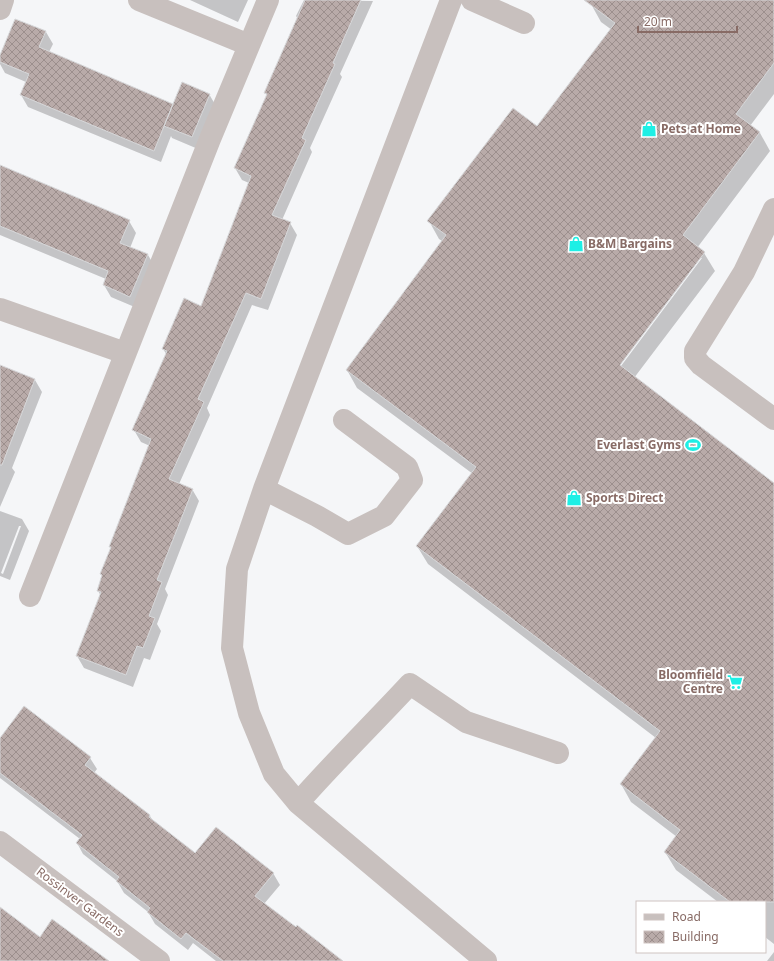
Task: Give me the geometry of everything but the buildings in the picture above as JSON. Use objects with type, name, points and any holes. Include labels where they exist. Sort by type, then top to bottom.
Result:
[{"type":"street","points":[[0,9],[3,0]]},
{"type":"street","points":[[139,0],[249,45]]},
{"type":"street","points":[[30,596],[210,139],[268,0]]},
{"type":"street","points":[[451,0],[264,489],[237,569],[232,648],[249,713],[274,774],[298,803],[486,961]]},
{"type":"street","points":[[472,0],[524,23]]},
{"type":"street","points":[[774,209],[744,272],[695,350],[695,358],[701,365],[774,419]]},
{"type":"street","points":[[0,309],[126,353]]},
{"type":"street","points":[[264,489],[317,516],[348,534],[384,516],[412,480],[407,466],[344,420]]},
{"type":"street","points":[[298,803],[410,684],[466,722],[558,753]]},
{"type":"street","name":"Rossinver Gardens","points":[[0,842],[159,961]]},
{"type":"place","name":"Pets at Home","points":[[649,129]]},
{"type":"place","name":"B&M Bargains","points":[[576,244]]},
{"type":"place","name":"Everlast Gyms","points":[[693,445]]},
{"type":"place","name":"Sports Direct","points":[[574,498]]},
{"type":"place","name":"Bloomfield Centre","points":[[735,682]]}]
